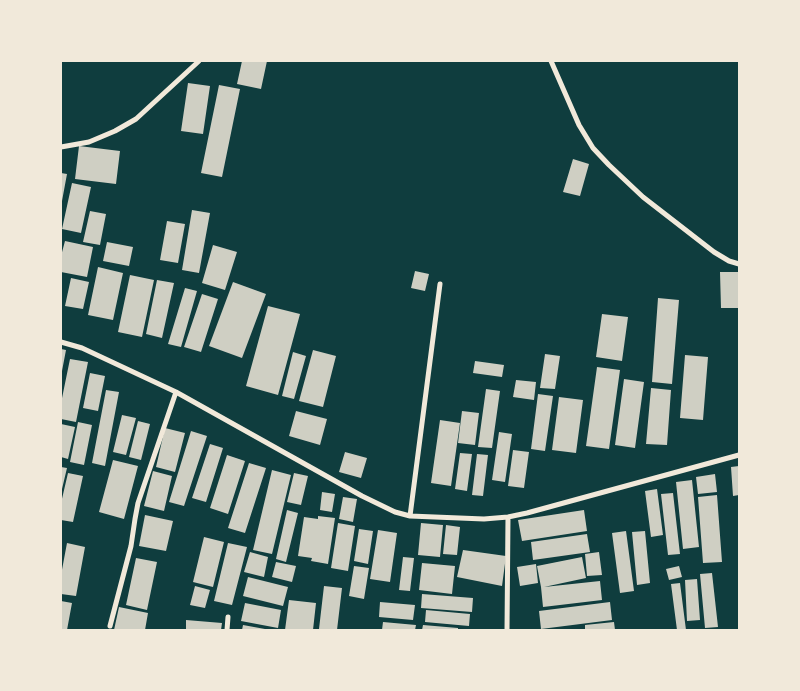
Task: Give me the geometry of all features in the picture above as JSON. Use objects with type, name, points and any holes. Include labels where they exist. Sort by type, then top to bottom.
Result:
[{"type":"street","points":[[61,147],[89,142],[115,131],[136,119],[199,61]]},
{"type":"street","points":[[551,61],[579,125],[593,148],[643,197],[714,252],[729,261],[739,264]]},
{"type":"street","points":[[410,516],[440,284]]},
{"type":"street","points":[[61,342],[82,348],[176,392],[362,496],[395,512],[410,516],[484,519],[508,517],[739,456]]},
{"type":"street","points":[[110,626],[131,546],[138,504],[176,392]]},
{"type":"street","points":[[507,630],[508,517]]},
{"type":"street","points":[[227,630],[228,617]]},
{"type":"building","points":[[242,61],[267,61],[261,89],[237,84]]},
{"type":"building","points":[[188,83],[210,86],[203,134],[181,131]]},
{"type":"building","points":[[219,85],[240,89],[222,177],[201,173]]},
{"type":"building","points":[[79,146],[120,151],[116,184],[75,179]]},
{"type":"building","points":[[573,159],[589,164],[580,196],[563,192]]},
{"type":"building","points":[[61,173],[67,174],[62,201],[61,201]]},
{"type":"building","points":[[72,183],[91,187],[81,233],[62,229]]},
{"type":"building","points":[[192,210],[210,213],[199,273],[182,270]]},
{"type":"building","points":[[90,211],[106,214],[100,245],[83,242]]},
{"type":"building","points":[[167,221],[185,224],[178,263],[160,260]]},
{"type":"building","points":[[65,241],[93,247],[87,277],[61,272],[61,256]]},
{"type":"building","points":[[107,242],[133,247],[129,266],[103,261]]},
{"type":"building","points":[[213,245],[237,252],[225,290],[202,283]]},
{"type":"building","points":[[98,267],[123,273],[113,320],[88,315]]},
{"type":"building","points":[[415,271],[429,274],[425,291],[411,288]]},
{"type":"building","points":[[720,272],[739,272],[739,308],[721,308]]},
{"type":"building","points":[[130,275],[154,280],[142,337],[118,332]]},
{"type":"building","points":[[71,278],[89,282],[83,309],[65,306]]},
{"type":"building","points":[[157,280],[174,283],[162,338],[146,334]]},
{"type":"building","points":[[233,282],[266,294],[242,358],[209,346]]},
{"type":"building","points":[[185,288],[197,291],[181,347],[168,344]]},
{"type":"building","points":[[202,294],[218,299],[201,352],[184,347]]},
{"type":"building","points":[[658,298],[679,300],[672,384],[652,382]]},
{"type":"building","points":[[268,306],[300,314],[278,395],[246,386]]},
{"type":"building","points":[[602,314],[628,317],[622,361],[596,357]]},
{"type":"building","points":[[61,349],[66,350],[62,371],[61,371]]},
{"type":"building","points":[[313,350],[336,356],[323,407],[299,401]]},
{"type":"building","points":[[293,352],[306,356],[294,399],[282,396]]},
{"type":"building","points":[[545,354],[560,356],[555,389],[540,388]]},
{"type":"building","points":[[685,355],[708,357],[703,420],[680,418]]},
{"type":"building","points":[[70,359],[88,362],[76,422],[61,419],[61,403]]},
{"type":"building","points":[[475,361],[504,365],[502,377],[473,373]]},
{"type":"building","points":[[597,367],[620,370],[609,449],[586,446]]},
{"type":"building","points":[[90,373],[105,376],[98,411],[83,408]]},
{"type":"building","points":[[624,379],[644,382],[635,448],[615,445]]},
{"type":"building","points":[[516,380],[536,382],[534,400],[513,397]]},
{"type":"building","points":[[651,388],[671,390],[667,445],[646,444]]},
{"type":"building","points":[[486,389],[500,391],[492,448],[478,447]]},
{"type":"building","points":[[106,390],[119,392],[105,466],[92,463]]},
{"type":"building","points":[[538,394],[553,396],[545,451],[531,449]]},
{"type":"building","points":[[559,397],[583,400],[576,453],[552,450]]},
{"type":"building","points":[[296,411],[327,419],[320,445],[289,436]]},
{"type":"building","points":[[462,411],[479,413],[475,445],[458,443]]},
{"type":"building","points":[[122,415],[136,418],[126,455],[113,452]]},
{"type":"building","points":[[440,420],[460,423],[451,486],[431,483]]},
{"type":"building","points":[[138,421],[150,424],[141,460],[129,457]]},
{"type":"building","points":[[78,422],[92,425],[84,465],[70,462]]},
{"type":"building","points":[[61,424],[75,427],[68,459],[61,457]]},
{"type":"building","points":[[165,428],[185,433],[175,472],[156,467]]},
{"type":"building","points":[[191,431],[207,436],[184,506],[169,502]]},
{"type":"building","points":[[499,432],[512,434],[505,482],[492,480]]},
{"type":"building","points":[[210,444],[223,448],[206,502],[192,498]]},
{"type":"building","points":[[513,450],[529,452],[524,488],[508,486]]},
{"type":"building","points":[[345,452],[367,458],[361,478],[339,472]]},
{"type":"building","points":[[460,453],[472,454],[467,491],[455,489]]},
{"type":"building","points":[[477,454],[488,455],[483,496],[472,495]]},
{"type":"building","points":[[227,455],[245,461],[228,514],[210,508]]},
{"type":"building","points":[[113,460],[138,466],[124,519],[99,512]]},
{"type":"building","points":[[249,463],[266,468],[245,533],[228,528]]},
{"type":"building","points":[[739,466],[739,495],[733,496],[731,467]]},
{"type":"building","points":[[61,467],[67,468],[62,489],[61,489]]},
{"type":"building","points":[[272,470],[291,475],[272,554],[253,550]]},
{"type":"building","points":[[153,471],[172,476],[164,511],[144,506]]},
{"type":"building","points":[[68,473],[83,476],[73,522],[61,520],[61,503]]},
{"type":"building","points":[[294,473],[308,476],[301,505],[287,502]]},
{"type":"building","points":[[715,474],[717,492],[698,494],[696,477]]},
{"type":"building","points":[[692,480],[699,547],[683,549],[676,482]]},
{"type":"building","points":[[657,489],[663,535],[651,537],[645,491]]},
{"type":"building","points":[[322,492],[335,494],[332,512],[320,510]]},
{"type":"building","points":[[673,493],[680,554],[668,555],[661,494]]},
{"type":"building","points":[[717,495],[722,562],[703,563],[698,497]]},
{"type":"building","points":[[343,497],[357,499],[353,522],[339,519]]},
{"type":"building","points":[[287,510],[298,513],[286,562],[276,559]]},
{"type":"building","points":[[584,510],[587,531],[522,541],[518,520]]},
{"type":"building","points":[[145,515],[173,521],[166,551],[139,546]]},
{"type":"building","points":[[318,516],[335,518],[328,564],[311,561],[312,558],[298,556],[304,517],[318,519]]},
{"type":"building","points":[[338,523],[355,526],[348,571],[331,568]]},
{"type":"building","points":[[421,523],[443,525],[440,557],[418,555]]},
{"type":"building","points":[[446,525],[460,527],[457,555],[443,554]]},
{"type":"building","points":[[359,529],[373,531],[368,564],[354,561]]},
{"type":"building","points":[[378,530],[397,533],[390,582],[370,579]]},
{"type":"building","points":[[626,531],[634,591],[620,593],[612,533]]},
{"type":"building","points":[[645,531],[650,583],[637,585],[632,532]]},
{"type":"building","points":[[587,534],[590,552],[533,560],[531,542]]},
{"type":"building","points":[[204,537],[224,542],[213,587],[193,582]]},
{"type":"building","points":[[67,543],[85,547],[76,596],[61,594],[61,575]]},
{"type":"building","points":[[228,543],[247,547],[232,605],[214,601]]},
{"type":"building","points":[[463,550],[506,556],[502,586],[457,577]]},
{"type":"building","points":[[250,552],[268,557],[264,577],[244,572]]},
{"type":"building","points":[[599,552],[602,575],[587,576],[585,554]]},
{"type":"building","points":[[403,557],[414,558],[410,591],[399,590]]},
{"type":"building","points":[[582,557],[586,578],[544,587],[600,581],[602,600],[543,607],[537,566]]},
{"type":"building","points":[[136,558],[157,562],[147,610],[126,605]]},
{"type":"building","points":[[276,562],[296,566],[292,582],[272,577]]},
{"type":"building","points":[[422,563],[455,566],[452,594],[419,590]]},
{"type":"building","points":[[536,564],[538,583],[520,586],[517,567]]},
{"type":"building","points":[[354,566],[369,568],[364,599],[349,596]]},
{"type":"building","points":[[679,566],[682,577],[669,580],[666,569]]},
{"type":"building","points":[[712,573],[718,627],[705,628],[700,574]]},
{"type":"building","points":[[248,577],[288,587],[283,606],[243,596]]},
{"type":"building","points":[[697,579],[700,620],[687,621],[685,580]]},
{"type":"building","points":[[680,583],[686,630],[677,630],[671,584]]},
{"type":"building","points":[[195,586],[210,590],[205,608],[190,605]]},
{"type":"building","points":[[324,586],[342,588],[337,630],[319,629]]},
{"type":"building","points":[[422,594],[473,598],[472,612],[421,608]]},
{"type":"building","points":[[289,600],[316,603],[313,630],[285,630]]},
{"type":"building","points":[[61,601],[72,603],[67,630],[61,630]]},
{"type":"building","points":[[380,602],[415,605],[413,620],[379,617]]},
{"type":"building","points":[[610,602],[612,620],[541,629],[539,611]]},
{"type":"building","points":[[245,603],[281,610],[278,628],[241,621]]},
{"type":"building","points":[[119,607],[148,613],[145,630],[114,630]]},
{"type":"building","points":[[426,610],[470,614],[469,626],[425,622]]},
{"type":"building","points":[[186,620],[222,623],[221,630],[186,630]]},
{"type":"building","points":[[383,622],[416,625],[415,630],[382,630]]},
{"type":"building","points":[[614,622],[615,630],[585,630],[585,625]]},
{"type":"building","points":[[243,625],[265,629],[242,630]]},
{"type":"building","points":[[423,625],[458,628],[458,630],[422,630]]}]
